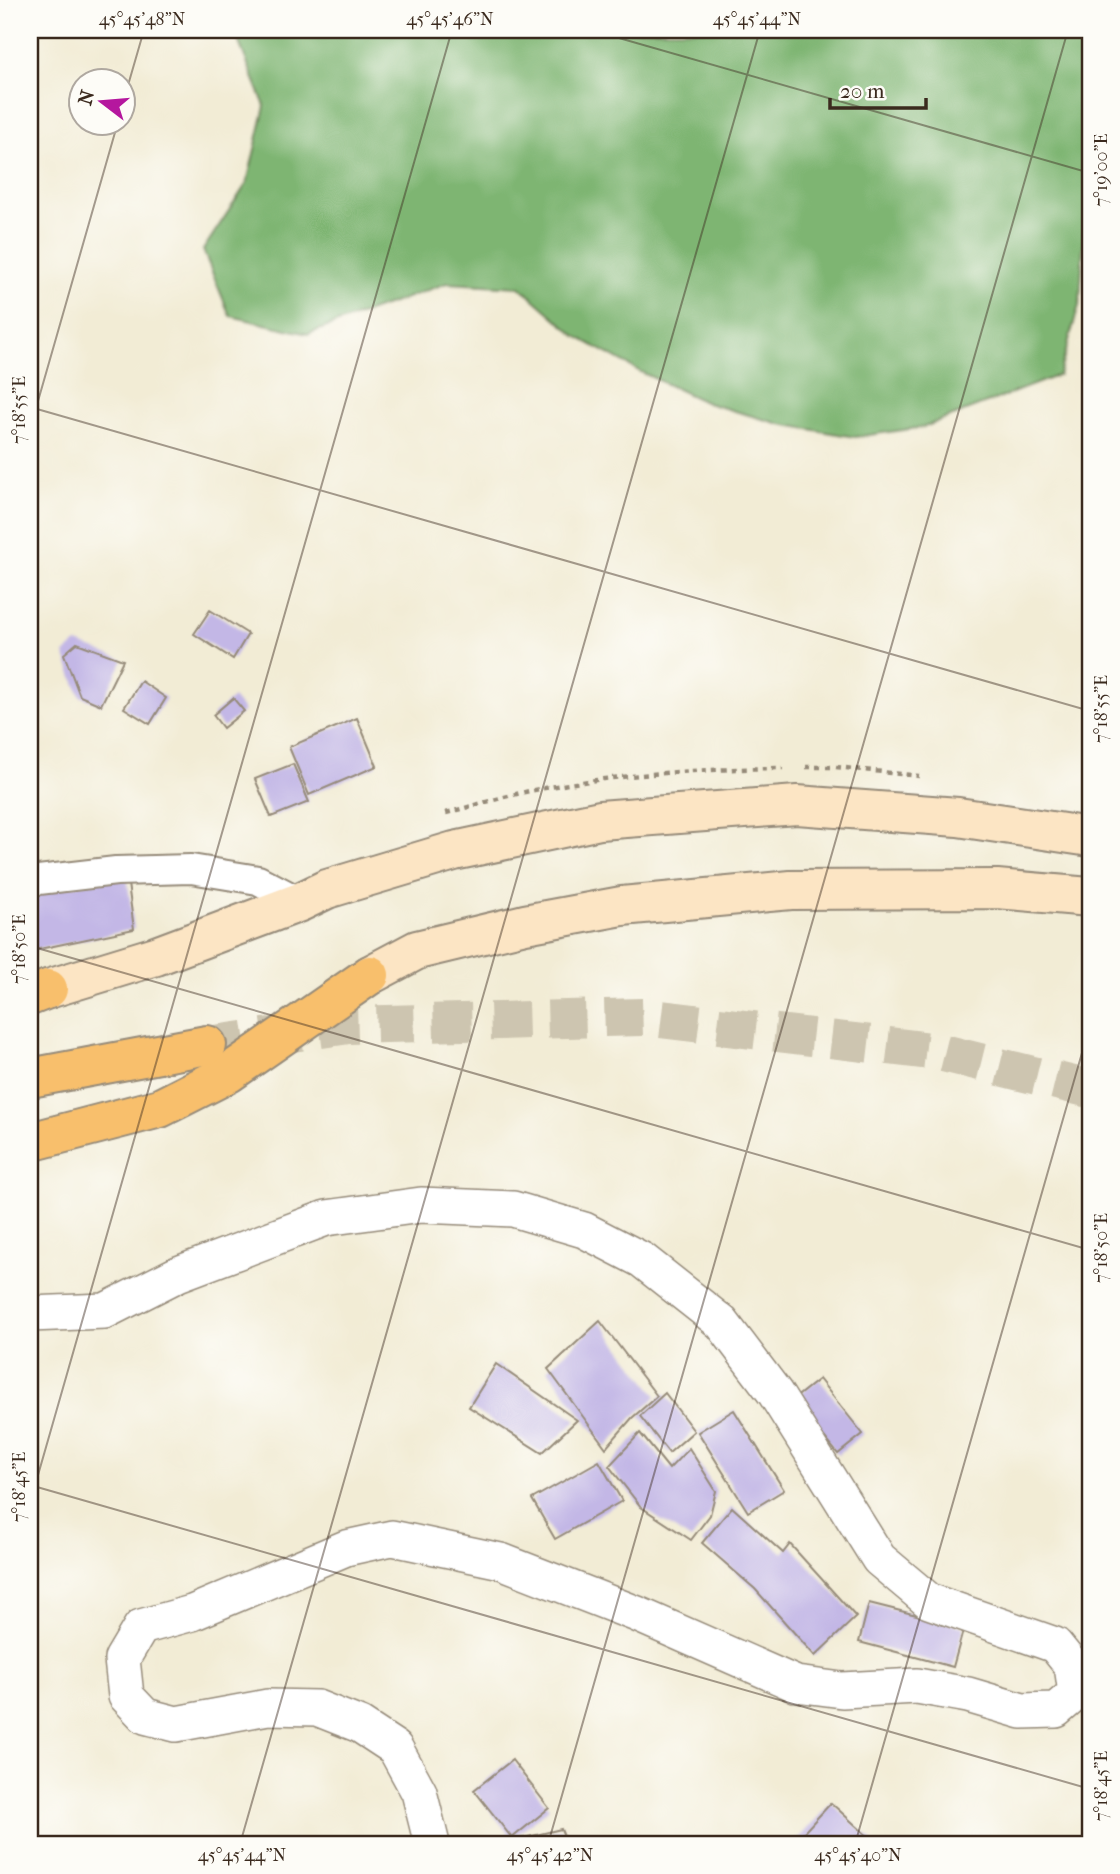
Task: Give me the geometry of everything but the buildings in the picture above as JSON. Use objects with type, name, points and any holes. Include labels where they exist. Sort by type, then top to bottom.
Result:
[{"type":"main road","points":[[39,992],[156,956],[300,902],[327,889],[454,851],[600,820],[797,805],[958,817],[1090,837]]},
{"type":"main road","points":[[30,1142],[160,1108],[229,1073],[370,975],[417,950],[525,924],[622,906],[791,890],[997,889],[1090,897]]},
{"type":"main road","points":[[30,1078],[207,1045]]},
{"type":"street","points":[[30,881],[116,871],[191,869],[258,880],[300,902]]},
{"type":"street","points":[[30,1314],[105,1311],[178,1274],[326,1218],[421,1205],[500,1208],[513,1209],[584,1230],[642,1260],[722,1322],[775,1393],[879,1559],[929,1601],[1055,1645],[1072,1666],[1076,1692],[1056,1710],[1022,1712],[968,1695],[917,1686],[842,1690],[796,1684],[637,1614],[501,1561],[392,1538],[346,1548],[192,1613],[141,1627],[122,1659],[127,1696],[145,1716],[176,1724],[268,1707],[317,1708],[360,1725],[395,1748],[419,1792],[432,1844]]},
{"type":"green space","points":[[230,30],[1090,30],[1090,220],[1084,228],[1080,302],[1059,375],[924,427],[855,437],[780,424],[707,403],[641,372],[576,336],[520,287],[447,283],[308,334],[230,316],[203,250],[247,183],[265,106],[236,35]]},
{"type":"tunnel","points":[[207,1045],[349,1025],[643,1017],[939,1052],[1090,1089]]}]
